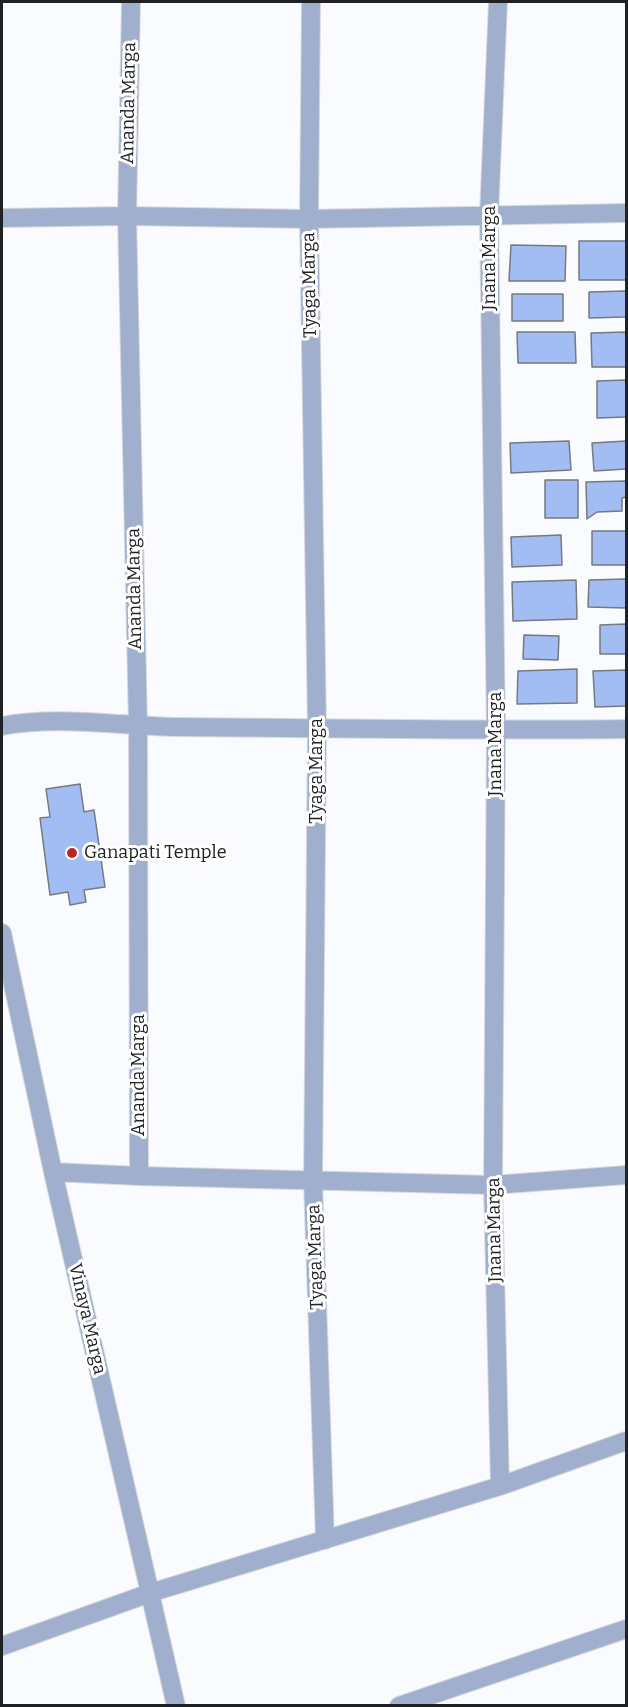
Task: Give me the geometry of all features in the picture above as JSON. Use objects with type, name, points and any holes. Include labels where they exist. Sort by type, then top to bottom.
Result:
[{"type":"street","name":"Ananda Marga","points":[[131,2],[127,216],[138,726],[139,1176]]},
{"type":"street","name":"Tyaga Marga","points":[[311,2],[309,219],[317,728],[313,1181],[325,1540]]},
{"type":"street","name":"Jnana Marga","points":[[498,2],[489,215],[496,731],[493,1185],[500,1486]]},
{"type":"street","points":[[2,218],[127,216],[309,219],[627,213]]},
{"type":"street","points":[[2,726],[45,721],[138,726],[496,731],[627,729]]},
{"type":"street","name":"Vinaya Marga","points":[[2,933],[53,1172],[176,1706]]},
{"type":"street","points":[[53,1172],[493,1185],[627,1175]]},
{"type":"street","points":[[2,1646],[150,1593],[500,1486],[627,1441]]},
{"type":"street","points":[[399,1706],[627,1629]]},
{"type":"building","points":[[579,241],[626,241],[626,280],[579,280]]},
{"type":"building","points":[[511,245],[566,246],[565,281],[509,281]]},
{"type":"building","points":[[626,291],[626,317],[589,318],[589,292]]},
{"type":"building","points":[[512,294],[563,294],[563,321],[512,321]]},
{"type":"building","points":[[517,332],[575,332],[576,363],[518,363]]},
{"type":"building","points":[[626,332],[626,367],[592,367],[591,333]]},
{"type":"building","points":[[626,380],[626,417],[597,418],[597,381]]},
{"type":"building","points":[[569,441],[571,470],[511,473],[510,443]]},
{"type":"building","points":[[626,441],[626,469],[594,471],[592,443]]},
{"type":"building","points":[[545,480],[578,480],[578,518],[545,518]]},
{"type":"building","points":[[626,481],[626,497],[622,498],[622,511],[597,512],[587,519],[586,482]]},
{"type":"building","points":[[592,531],[626,531],[626,565],[592,565]]},
{"type":"building","points":[[561,535],[562,565],[512,567],[511,537]]},
{"type":"building","points":[[626,579],[626,608],[588,607],[589,580]]},
{"type":"building","points":[[576,580],[577,619],[513,621],[512,582]]},
{"type":"building","points":[[626,624],[626,654],[600,654],[600,625]]},
{"type":"building","points":[[524,635],[559,636],[558,660],[523,659]]},
{"type":"building","points":[[577,669],[577,703],[517,704],[518,671]]},
{"type":"building","points":[[626,670],[626,706],[595,707],[593,671]]},
{"type":"building","name":"Ganapati Temple","points":[[80,784],[84,812],[94,810],[105,887],[84,890],[86,902],[70,905],[68,892],[50,895],[40,818],[50,817],[46,789]]},
{"type":"place","name":"Ganapati Temple","points":[[72,853]]}]
